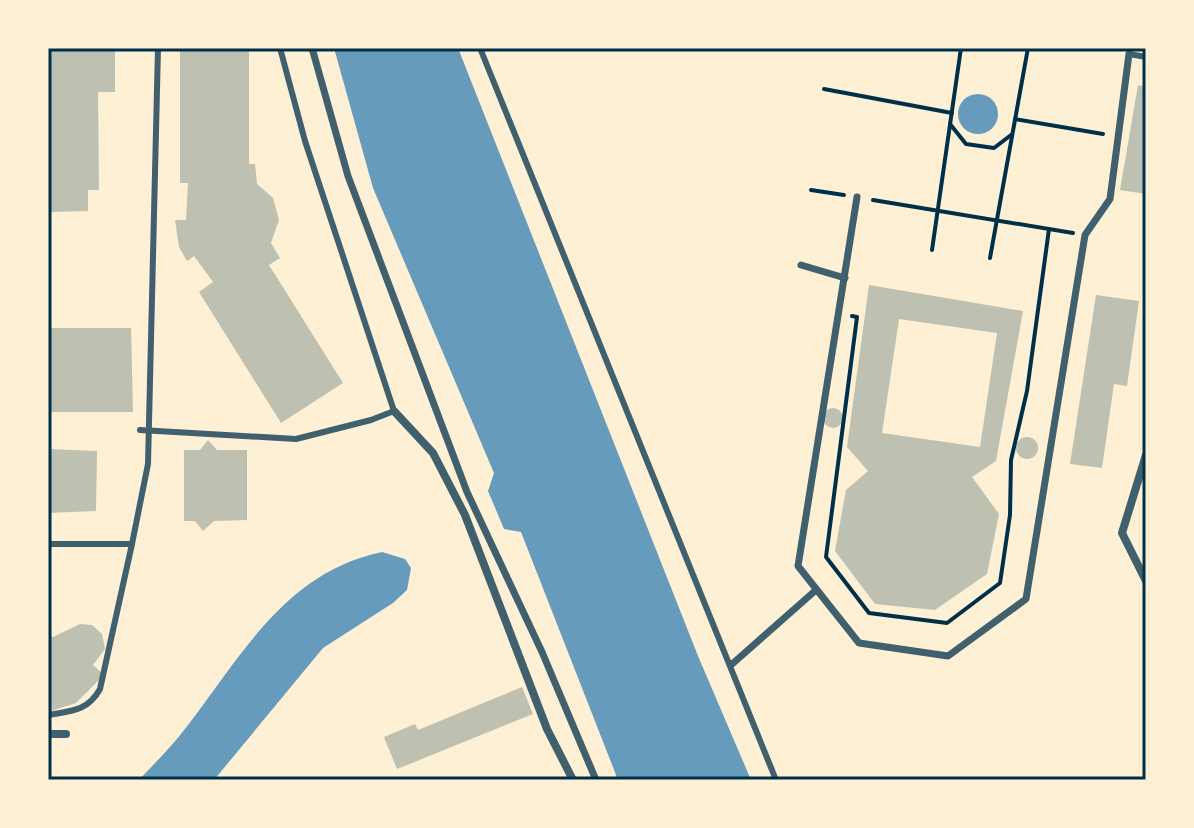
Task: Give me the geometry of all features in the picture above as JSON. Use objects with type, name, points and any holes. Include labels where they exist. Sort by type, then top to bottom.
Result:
[{"type":"street","points":[[312,48],[348,176],[467,492],[542,652],[596,780]]},
{"type":"street","points":[[857,197],[798,566],[859,643],[948,656],[1026,599],[1085,235],[1110,199],[1129,54]]},
{"type":"street","points":[[801,265],[845,278]]},
{"type":"street","points":[[394,411],[433,453],[465,515],[547,729],[573,780]]},
{"type":"street","points":[[1146,455],[1122,533],[1146,581]]},
{"type":"street","points":[[731,665],[816,590]]},
{"type":"street","points":[[48,734],[66,734]]},
{"type":"lane","points":[[48,715],[79,710],[93,703],[100,689],[148,464],[144,431],[158,48]]},
{"type":"lane","points":[[144,431],[296,439],[394,411],[305,141],[280,48]]},
{"type":"lane","points":[[480,48],[776,780]]},
{"type":"lane","points":[[1129,54],[1146,57]]},
{"type":"lane","points":[[48,544],[132,544]]},
{"type":"path","points":[[932,250],[961,48]]},
{"type":"path","points":[[990,258],[1028,48]]},
{"type":"path","points":[[824,89],[952,113]]},
{"type":"path","points":[[1015,119],[1119,137]]},
{"type":"path","points":[[950,124],[966,144],[994,148],[1012,134]]},
{"type":"path","points":[[811,190],[1085,235]]},
{"type":"path","points":[[839,314],[857,317],[826,557],[869,613],[947,623],[1000,583],[1010,515],[1011,460],[1027,391],[1049,229]]},
{"type":"water","points":[[334,48],[458,48],[698,656],[751,780],[618,780],[521,532],[504,529],[488,491],[494,473],[373,188]]},
{"type":"water","points":[[978,94],[992,100],[998,114],[992,128],[978,134],[964,128],[958,114],[964,100]]},
{"type":"water","points":[[382,552],[405,559],[411,568],[407,590],[393,603],[323,648],[214,780],[139,780],[181,734],[244,650],[290,600],[317,579],[347,563]]},
{"type":"building","points":[[48,48],[115,48],[115,92],[98,92],[99,190],[88,190],[88,211],[48,212]]},
{"type":"building","points":[[180,48],[249,48],[249,164],[255,164],[257,184],[273,198],[279,220],[271,243],[280,258],[269,265],[343,383],[281,423],[199,292],[213,282],[194,256],[187,261],[179,247],[175,220],[186,220],[188,183],[180,183]]},
{"type":"building","points":[[1138,85],[1146,87],[1146,194],[1120,190]]},
{"type":"building","points":[[869,285],[1023,311],[996,461],[972,477],[999,514],[987,574],[935,610],[875,604],[835,551],[846,490],[868,471],[847,447]],"holes":[[[899,319],[997,333],[980,447],[882,433]]]},
{"type":"building","points":[[1096,295],[1139,301],[1127,386],[1114,384],[1102,468],[1070,464]]},
{"type":"building","points":[[48,328],[131,328],[133,412],[48,412]]},
{"type":"building","points":[[829,408],[837,408],[843,418],[837,428],[829,428],[823,422],[823,414]]},
{"type":"building","points":[[1027,437],[1035,440],[1038,448],[1035,456],[1027,459],[1019,456],[1016,448],[1019,440]]},
{"type":"building","points":[[208,440],[217,450],[247,450],[247,520],[214,521],[203,531],[195,521],[184,521],[184,450],[200,450]]},
{"type":"building","points":[[48,449],[97,451],[96,511],[48,513]]},
{"type":"building","points":[[80,624],[92,625],[102,634],[105,649],[93,665],[104,675],[76,703],[48,712],[48,634],[53,637]]},
{"type":"building","points":[[522,687],[533,714],[397,769],[384,737],[415,724],[418,730]]}]
